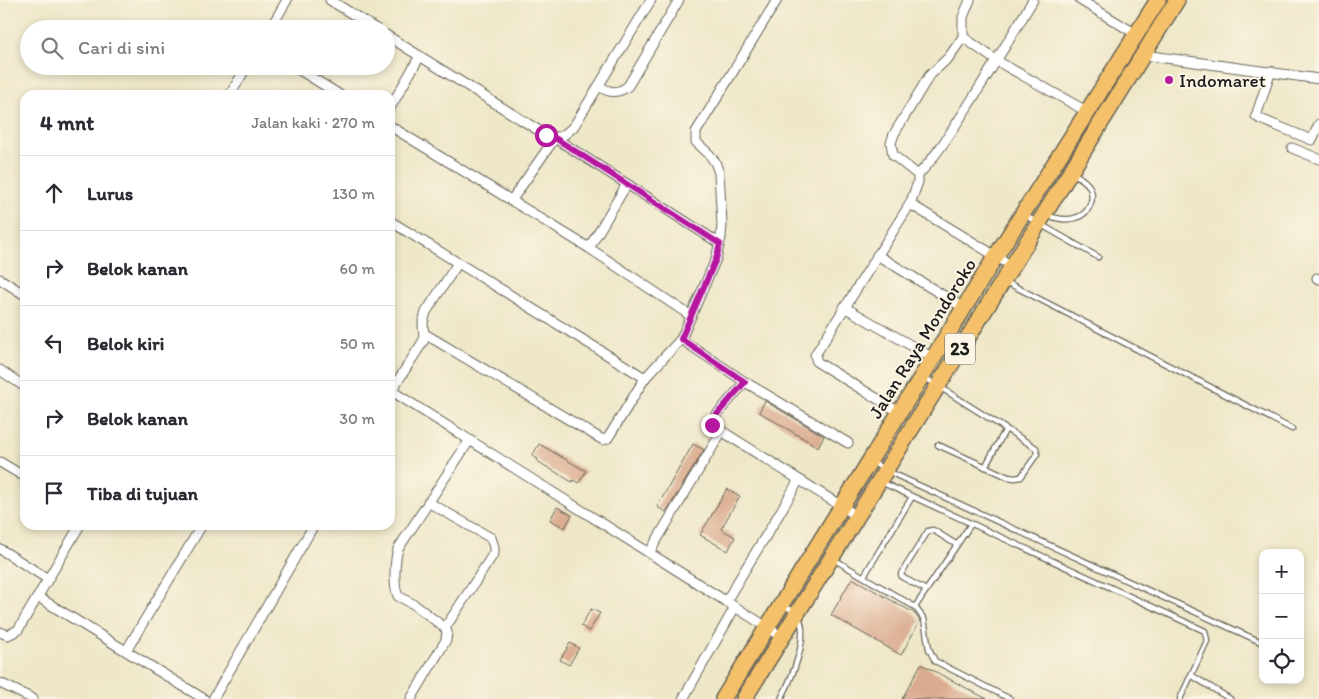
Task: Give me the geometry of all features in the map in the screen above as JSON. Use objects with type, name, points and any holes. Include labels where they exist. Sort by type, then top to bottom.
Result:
[{"type":"highway","name":"Jalan Raya Mondoroko","points":[[723,699],[1086,111],[1158,0]]},
{"type":"highway","name":"Jalan Raya Mondoroko","points":[[744,699],[1177,0]]},
{"type":"highway","points":[[1096,96],[1111,105]]},
{"type":"highway","points":[[896,418],[908,433]]},
{"type":"street","points":[[275,20],[287,0]]},
{"type":"street","points":[[330,0],[362,20]]},
{"type":"street","points":[[511,201],[555,138],[565,136],[574,126],[651,0]]},
{"type":"street","points":[[599,86],[607,92],[624,90],[628,86],[679,0]]},
{"type":"street","points":[[424,334],[603,440],[608,438],[645,378],[681,339],[716,259],[722,224],[719,173],[715,162],[696,142],[696,132],[777,0]]},
{"type":"street","points":[[918,175],[893,155],[891,143],[894,134],[929,76],[949,57],[963,37],[964,17],[970,0]]},
{"type":"street","points":[[896,418],[817,362],[815,356],[910,204],[918,182],[918,175],[929,164],[946,140],[997,61],[1033,0]]},
{"type":"street","points":[[1080,0],[1094,4],[1136,34]]},
{"type":"street","points":[[963,37],[997,61],[1086,111]]},
{"type":"street","points":[[395,41],[546,135],[555,138],[720,244]]},
{"type":"street","points":[[1144,55],[1319,79]]},
{"type":"street","points":[[395,99],[420,56]]},
{"type":"street","points":[[1271,71],[1256,116],[1309,139],[1313,139],[1319,124]]},
{"type":"street","points":[[233,90],[242,75]]},
{"type":"street","points":[[308,75],[332,90]]},
{"type":"street","points":[[395,129],[589,248],[691,316]]},
{"type":"street","points":[[1304,152],[1309,139]]},
{"type":"street","points":[[1292,148],[1319,159]]},
{"type":"street","points":[[589,248],[627,184]]},
{"type":"street","points":[[910,204],[1012,266]]},
{"type":"street","points":[[395,224],[645,378]]},
{"type":"street","points":[[877,255],[964,308]]},
{"type":"street","points":[[395,384],[424,340],[423,323],[426,312],[458,263]]},
{"type":"street","points":[[0,279],[20,292]]},
{"type":"street","points":[[844,307],[933,358]]},
{"type":"street","points":[[681,339],[745,382],[848,443]]},
{"type":"street","points":[[0,370],[20,384]]},
{"type":"street","points":[[745,382],[712,420],[712,425],[798,481],[857,516]]},
{"type":"street","points":[[395,394],[591,515],[782,637]]},
{"type":"street","points":[[649,553],[722,431]]},
{"type":"street","points":[[411,699],[446,640],[447,632],[445,628],[415,605],[398,596],[396,589],[396,555],[428,502],[469,441]]},
{"type":"street","points":[[0,462],[20,474]]},
{"type":"street","points":[[726,602],[744,570],[777,520],[798,481]]},
{"type":"street","points":[[428,502],[491,538],[494,547],[494,553],[445,628]]},
{"type":"street","points":[[0,632],[8,635],[18,630],[77,530]]},
{"type":"street","points":[[126,651],[199,530]]},
{"type":"street","points":[[213,699],[311,530]]},
{"type":"street","points":[[0,549],[48,579]]},
{"type":"street","points":[[38,597],[204,699]]},
{"type":"street","points":[[683,699],[735,607]]},
{"type":"street","points":[[0,683],[33,699]]},
{"type":"lane","points":[[1023,214],[1040,219],[1065,220],[1078,218],[1086,212],[1091,205],[1092,193],[1081,178],[1070,171]]},
{"type":"lane","points":[[1040,219],[1098,257]]},
{"type":"lane","points":[[1003,280],[1292,429]]},
{"type":"lane","points":[[922,376],[1036,448],[1037,454],[1021,477],[1015,478],[1008,477],[938,445]]},
{"type":"lane","points":[[985,467],[1006,429]]},
{"type":"lane","points":[[870,461],[882,476],[912,497],[1205,632],[1207,641],[1180,699]]},
{"type":"lane","points":[[882,476],[1259,641]]},
{"type":"lane","points":[[864,576],[912,497]]},
{"type":"lane","points":[[915,607],[971,524]]},
{"type":"lane","points":[[926,590],[902,577],[901,574],[928,531],[933,530],[957,545]]},
{"type":"lane","points":[[831,558],[915,607],[924,620],[930,649],[935,661],[1010,699]]},
{"type":"lane","points":[[781,604],[796,614],[801,624],[801,648],[792,679],[781,699]]},
{"type":"lane","points":[[1191,676],[1230,699]]},
{"type":"building","points":[[765,401],[824,436],[818,447],[759,412]]},
{"type":"building","points":[[539,444],[586,471],[579,483],[573,480],[572,482],[537,461],[538,459],[532,456]]},
{"type":"building","points":[[693,444],[704,450],[666,512],[657,507]]},
{"type":"building","points":[[727,489],[740,496],[721,529],[735,537],[728,551],[700,535]]},
{"type":"building","points":[[557,507],[572,515],[565,528],[550,520]]},
{"type":"building","points":[[852,578],[914,613],[920,621],[901,655],[831,615]]},
{"type":"building","points":[[591,609],[600,613],[589,631],[581,626]]},
{"type":"building","points":[[570,643],[579,648],[569,665],[560,660]]},
{"type":"building","points":[[921,664],[987,699],[902,699]]},
{"type":"place","name":"Indomaret","points":[[1169,80]]},
{"type":"route","points":[[546,135],[555,138],[720,244],[716,259],[681,339],[745,382],[712,420],[712,425]]}]
